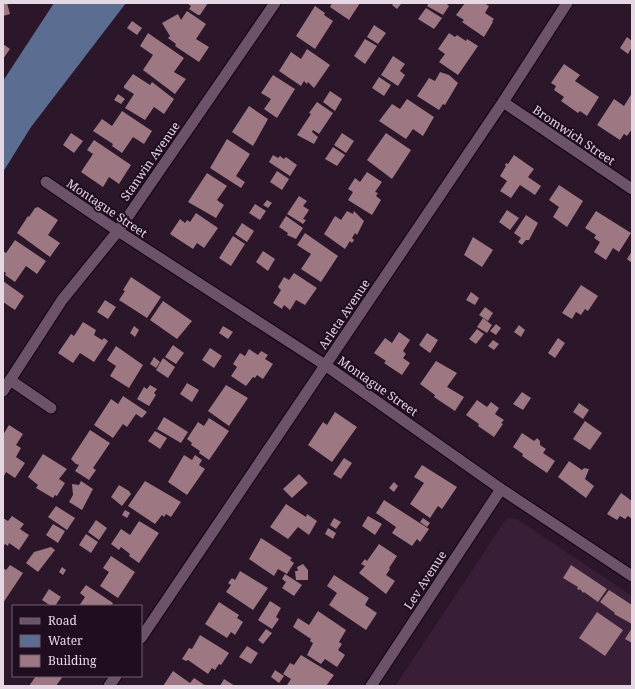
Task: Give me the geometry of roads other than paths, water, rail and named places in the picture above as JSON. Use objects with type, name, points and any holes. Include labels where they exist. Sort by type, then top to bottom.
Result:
[{"type":"street","name":"Stanwin Avenue","points":[[3,391],[62,300],[118,231],[275,3]]},
{"type":"street","name":"Arleta Avenue","points":[[142,637],[567,3]]},
{"type":"street","name":"Bromwich Street","points":[[502,102],[632,189]]},
{"type":"street","name":"Montague Street","points":[[46,182],[118,231],[325,365],[501,489],[632,576]]},
{"type":"street","points":[[10,380],[51,408]]},
{"type":"street","name":"Lev Avenue","points":[[371,686],[501,489]]},
{"type":"street","points":[[109,686],[115,677]]},
{"type":"water","points":[[54,3],[126,3],[31,127],[3,172],[3,81]]}]
